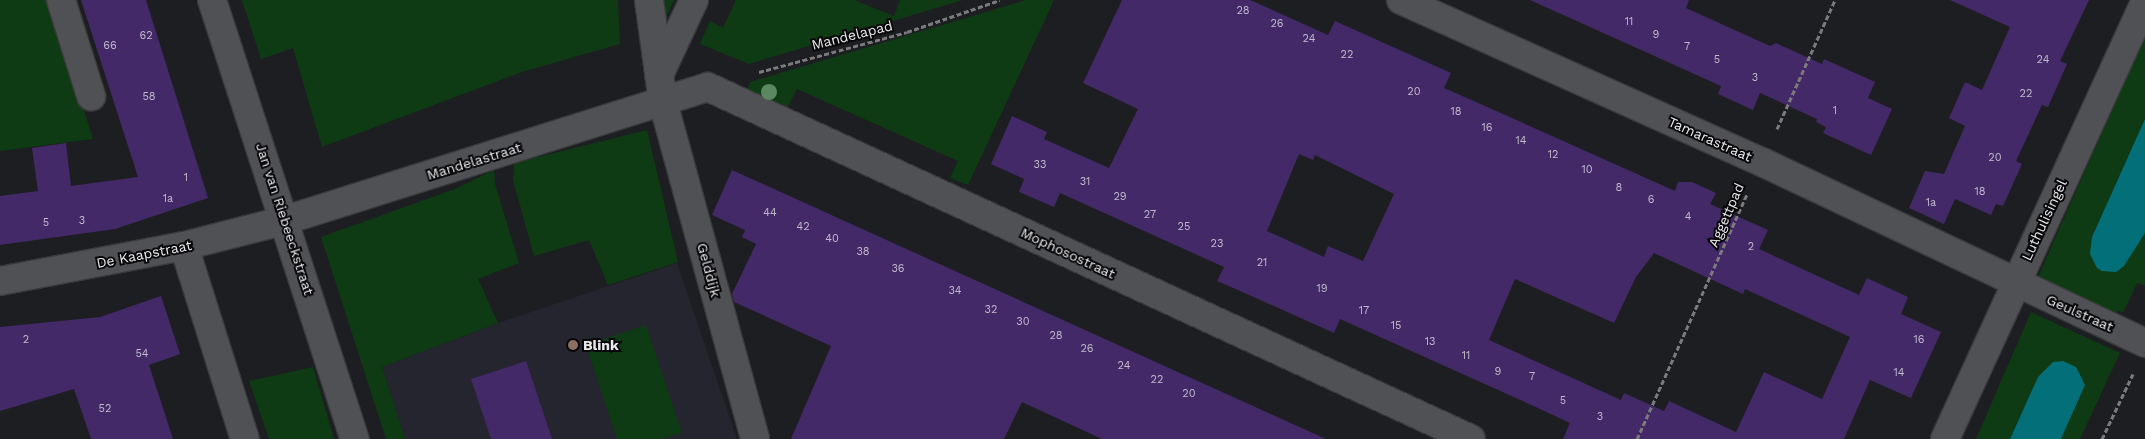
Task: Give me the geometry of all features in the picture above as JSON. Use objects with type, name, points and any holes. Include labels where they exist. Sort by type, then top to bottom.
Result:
[{"type":"street","points":[[61,0],[91,96]]},
{"type":"street","name":"Jan van Riebeeckstraat","points":[[212,0],[286,220],[355,439]]},
{"type":"street","name":"Gelddijk","points":[[649,0],[661,89],[756,439]]},
{"type":"street","points":[[694,0],[661,89],[708,87]]},
{"type":"street","name":"Tamarastraat","points":[[1402,0],[1762,162],[2015,284]]},
{"type":"street","name":"Luthulisingel","points":[[1945,439],[2145,2]]},
{"type":"street","name":"Mophosostraat","points":[[708,87],[1471,439]]},
{"type":"street","name":"Mandelastraat","points":[[286,220],[661,89]]},
{"type":"street","name":"De Kaapstraat","points":[[0,281],[184,246],[286,220]]},
{"type":"street","points":[[184,246],[245,439]]},
{"type":"street","name":"Geulstraat","points":[[2015,284],[2141,355]]},
{"type":"path","name":"Mandelapad","points":[[708,87],[907,32],[1000,0]]},
{"type":"path","name":"Aggettpad","points":[[1637,439],[1835,0]]},
{"type":"path","points":[[2102,439],[2141,355]]},
{"type":"shaded area","name":"Blink","points":[[677,263],[737,439],[405,439],[382,367],[498,323]]},
{"type":"green space","points":[[0,0],[49,0],[93,139],[0,151]]},
{"type":"green space","points":[[242,0],[618,0],[620,44],[525,71],[322,147],[293,48],[261,59]]},
{"type":"green space","points":[[655,0],[674,0],[666,17],[656,11]]},
{"type":"green space","points":[[736,0],[854,0],[894,16],[900,0],[963,0],[749,64],[700,44],[710,21],[723,28]]},
{"type":"green space","points":[[1026,0],[1054,0],[968,185],[950,178],[958,161],[797,89],[784,114],[745,98],[750,82]]},
{"type":"green space","points":[[2145,36],[2145,119],[2092,237],[2124,265],[2145,233],[2145,286],[2137,283],[2123,313],[2118,310],[2114,320],[2070,292],[2038,277]]},
{"type":"green space","points":[[647,130],[678,262],[608,285],[589,240],[534,256],[513,180],[514,163]]},
{"type":"green space","points":[[494,170],[495,184],[519,263],[478,279],[498,323],[382,367],[405,439],[386,439],[321,237],[455,189]]},
{"type":"green space","points":[[2031,312],[2120,353],[2080,439],[2061,439],[2085,385],[2038,377],[2010,439],[1976,439]]},
{"type":"green space","points":[[646,325],[682,433],[662,439],[617,439],[586,345]]},
{"type":"green space","points":[[313,367],[334,439],[269,439],[249,381]]},
{"type":"water","points":[[2145,119],[2145,233],[2124,266],[2116,272],[2102,271],[2097,268],[2090,254],[2092,237]]},
{"type":"water","points":[[2063,361],[2076,367],[2085,385],[2061,439],[2010,439],[2038,377],[2053,362]]},
{"type":"building","points":[[81,0],[146,0],[208,198],[115,229],[0,245],[0,196],[38,191],[32,148],[66,143],[71,186],[138,177]]},
{"type":"building","points":[[1122,0],[1250,0],[1328,35],[1335,21],[1451,73],[1444,88],[1675,191],[1678,182],[1692,182],[1716,193],[1710,204],[1768,230],[1759,249],[1859,295],[1867,278],[1908,297],[1901,314],[1941,332],[1911,398],[1870,380],[1844,439],[1563,439],[1570,423],[1538,408],[1340,319],[1334,333],[1217,281],[1224,267],[1060,193],[1054,207],[1019,192],[1024,179],[991,164],[1012,116],[1047,132],[1044,139],[1109,168],[1138,109],[1083,83]],"holes":[[[1299,154],[1313,160],[1315,155],[1394,194],[1363,261],[1328,246],[1324,257],[1267,231]],[[1654,253],[1743,294],[1745,289],[1850,337],[1822,399],[1764,372],[1736,432],[1669,401],[1664,411],[1624,393],[1621,400],[1489,340],[1515,279],[1614,323],[1636,277]]]},
{"type":"building","points":[[1530,0],[1689,0],[1686,8],[1770,46],[1776,43],[1822,64],[1824,59],[1875,82],[1868,98],[1892,109],[1871,155],[1823,133],[1826,127],[1816,122],[1817,119],[1760,93],[1753,110],[1718,94],[1721,86]]},
{"type":"building","points":[[1950,0],[2089,0],[2060,61],[2067,64],[2048,107],[2042,105],[2016,161],[2022,164],[2003,206],[1996,204],[1991,215],[1955,199],[1944,224],[1909,208],[1925,171],[1944,174],[1965,126],[1949,118],[1965,82],[1982,90],[2010,27]]},
{"type":"building","points":[[732,170],[1326,439],[1102,439],[1022,402],[1004,439],[791,439],[831,346],[734,302],[732,294],[756,244],[742,237],[745,230],[712,215]]},
{"type":"building","points":[[161,296],[180,354],[149,365],[173,439],[91,439],[74,389],[0,411],[0,327],[100,317]]},
{"type":"building","points":[[526,361],[552,439],[491,439],[471,379]]},
{"type":"place","name":"Blink","points":[[573,345]]}]
